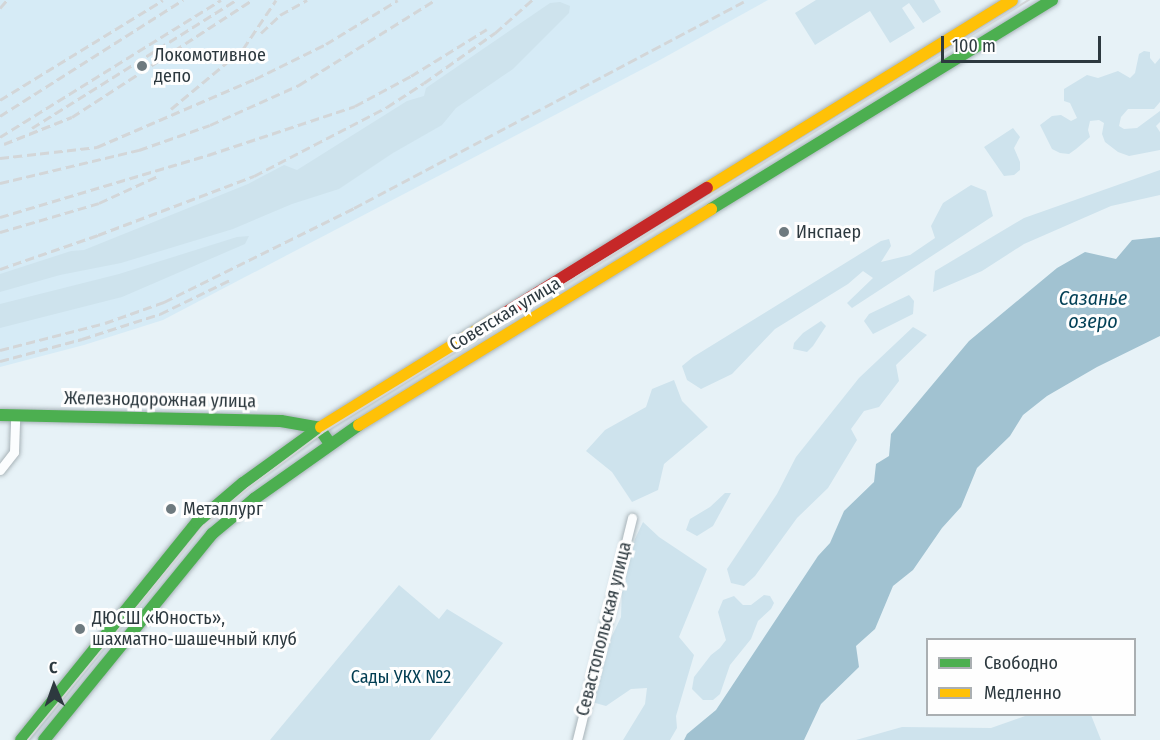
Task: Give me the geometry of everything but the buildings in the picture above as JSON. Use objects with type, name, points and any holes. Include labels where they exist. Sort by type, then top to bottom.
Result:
[{"type":"main road","name":"Советская улица","points":[[21,740],[197,522],[243,483],[319,428],[1012,0]]},
{"type":"main road","name":"Советская улица","points":[[44,740],[212,534],[330,444],[1052,0]]},
{"type":"main road","name":"Железнодорожная улица","points":[[0,415],[281,421],[319,428]]},
{"type":"main road","points":[[319,428],[330,444]]},
{"type":"street","points":[[0,470],[14,452],[15,415]]},
{"type":"street","name":"Севастопольская улица","points":[[577,740],[632,518]]},
{"type":"shaded area","points":[[0,0],[768,0],[658,61],[163,320],[84,345],[0,367]]},
{"type":"green space","points":[[816,0],[934,0],[941,12],[923,23],[909,3],[902,8],[915,28],[890,43],[870,11],[815,45],[795,13]]},
{"type":"green space","points":[[560,2],[570,6],[569,13],[513,69],[456,108],[442,125],[393,153],[339,189],[292,204],[233,229],[121,263],[60,275],[0,292],[0,274],[71,251],[84,250],[248,184],[284,165],[297,170],[407,101],[424,96],[426,88],[550,3]]},
{"type":"green space","points":[[1144,51],[1150,52],[1150,58],[1155,64],[1160,58],[1160,102],[1154,109],[1128,109],[1121,117],[1119,126],[1124,129],[1137,128],[1160,111],[1160,122],[1156,126],[1160,132],[1160,150],[1129,156],[1118,152],[1105,142],[1102,134],[1104,123],[1099,120],[1090,121],[1088,130],[1090,137],[1069,154],[1052,149],[1040,125],[1052,116],[1061,115],[1071,121],[1077,118],[1070,103],[1064,101],[1064,89],[1087,75],[1098,78],[1118,71],[1130,78],[1135,73],[1139,54]]},
{"type":"green space","points":[[1013,128],[1020,137],[1014,148],[1020,162],[1020,170],[1014,175],[1004,176],[984,147]]},
{"type":"green space","points":[[1160,170],[1160,195],[1111,206],[1024,244],[982,271],[933,292],[935,271],[1024,218]]},
{"type":"green space","points":[[971,185],[986,191],[993,216],[852,308],[847,303],[873,278],[863,271],[848,284],[775,329],[732,374],[701,389],[687,380],[682,366],[693,357],[881,241],[889,239],[891,246],[881,262],[910,255],[935,238],[931,226],[943,203]]},
{"type":"green space","points":[[249,236],[245,244],[122,297],[0,328],[0,304],[119,274],[237,237]]},
{"type":"green space","points":[[909,295],[914,301],[913,314],[873,334],[864,321],[869,314]]},
{"type":"green space","points":[[821,321],[826,326],[807,352],[793,349],[794,343],[803,333]]},
{"type":"green space","points":[[913,327],[927,335],[896,365],[899,381],[879,407],[864,411],[851,429],[857,440],[828,488],[797,518],[755,576],[744,586],[731,583],[727,569],[777,494],[796,457],[859,378]]},
{"type":"green space","points":[[674,380],[682,401],[708,427],[664,464],[658,490],[632,502],[612,472],[586,451],[605,430],[646,407],[652,389]]},
{"type":"green space","points":[[725,493],[731,493],[713,526],[697,536],[686,530],[690,519],[710,507]]},
{"type":"green space","points":[[643,522],[659,537],[707,569],[679,637],[694,655],[676,716],[677,728],[670,740],[623,740],[645,704],[647,688],[631,689],[606,706],[592,702],[611,638],[621,617],[622,588],[635,539]]},
{"type":"green space","name":"Сады УКХ №2","points":[[399,585],[439,619],[447,609],[503,643],[430,740],[270,740]]},
{"type":"green space","points":[[764,595],[770,596],[774,603],[771,609],[758,621],[751,639],[730,665],[720,694],[713,700],[703,700],[692,689],[694,677],[726,640],[718,612],[723,600],[734,596],[743,605],[751,605]]},
{"type":"green space","points":[[1025,716],[1091,716],[1101,740],[856,740],[902,727],[991,728]]},
{"type":"water","name":"Сазанье озеро","points":[[1160,237],[1160,336],[1097,367],[1047,396],[1023,415],[1010,436],[977,468],[961,507],[942,528],[913,570],[893,586],[875,629],[856,646],[859,667],[821,704],[804,740],[684,740],[687,734],[716,710],[818,556],[830,543],[844,511],[874,482],[876,464],[889,456],[891,434],[969,341],[1057,268],[1085,252],[1116,259],[1132,240]]},
{"type":"tram line","points":[[28,740],[204,526],[247,489],[322,433],[1029,0]]},
{"type":"railway","points":[[0,8],[7,0]]},
{"type":"railway","points":[[0,100],[163,0]]},
{"type":"railway","points":[[0,116],[183,0]]},
{"type":"railway","points":[[0,137],[221,0]]},
{"type":"railway","points":[[32,128],[236,0]]},
{"type":"railway","points":[[4,144],[72,117],[252,0]]},
{"type":"railway","points":[[171,109],[243,49],[276,0]]},
{"type":"railway","points":[[261,33],[280,15],[307,0]]},
{"type":"railway","points":[[0,158],[97,147],[255,79],[326,44],[398,0]]},
{"type":"railway","points":[[0,183],[139,150],[210,125],[299,85],[435,0]]},
{"type":"railway","points":[[0,269],[254,176],[387,107],[495,33],[532,0]]},
{"type":"railway","points":[[0,350],[105,323],[164,302],[354,208],[747,0]]},
{"type":"railway","points":[[0,217],[208,155],[355,106],[411,76],[487,29]]},
{"type":"railway","points":[[0,232],[99,203],[158,176]]},
{"type":"railway","points":[[0,361],[82,339],[160,314],[230,280]]},
{"type":"traffic: fast","points":[[711,209],[1052,0]]},
{"type":"traffic: fast","points":[[0,415],[281,421],[319,428],[330,444]]},
{"type":"traffic: fast","points":[[44,740],[212,534],[254,499],[359,425]]},
{"type":"traffic: fast","points":[[21,740],[197,522],[243,483],[321,427]]},
{"type":"traffic: slow","points":[[707,188],[1012,0]]},
{"type":"traffic: slow","points":[[359,425],[711,209]]},
{"type":"traffic: slow","points":[[321,427],[497,318]]},
{"type":"traffic: jam","points":[[497,318],[707,188]]},
{"type":"place","name":"Локомотивное депо","points":[[142,66]]},
{"type":"place","name":"Инспаер","points":[[784,232]]},
{"type":"place","name":"Металлург","points":[[171,509]]},
{"type":"place","name":"ДЮСШ «Юность», шахматно-шашечный клуб","points":[[80,629]]}]
